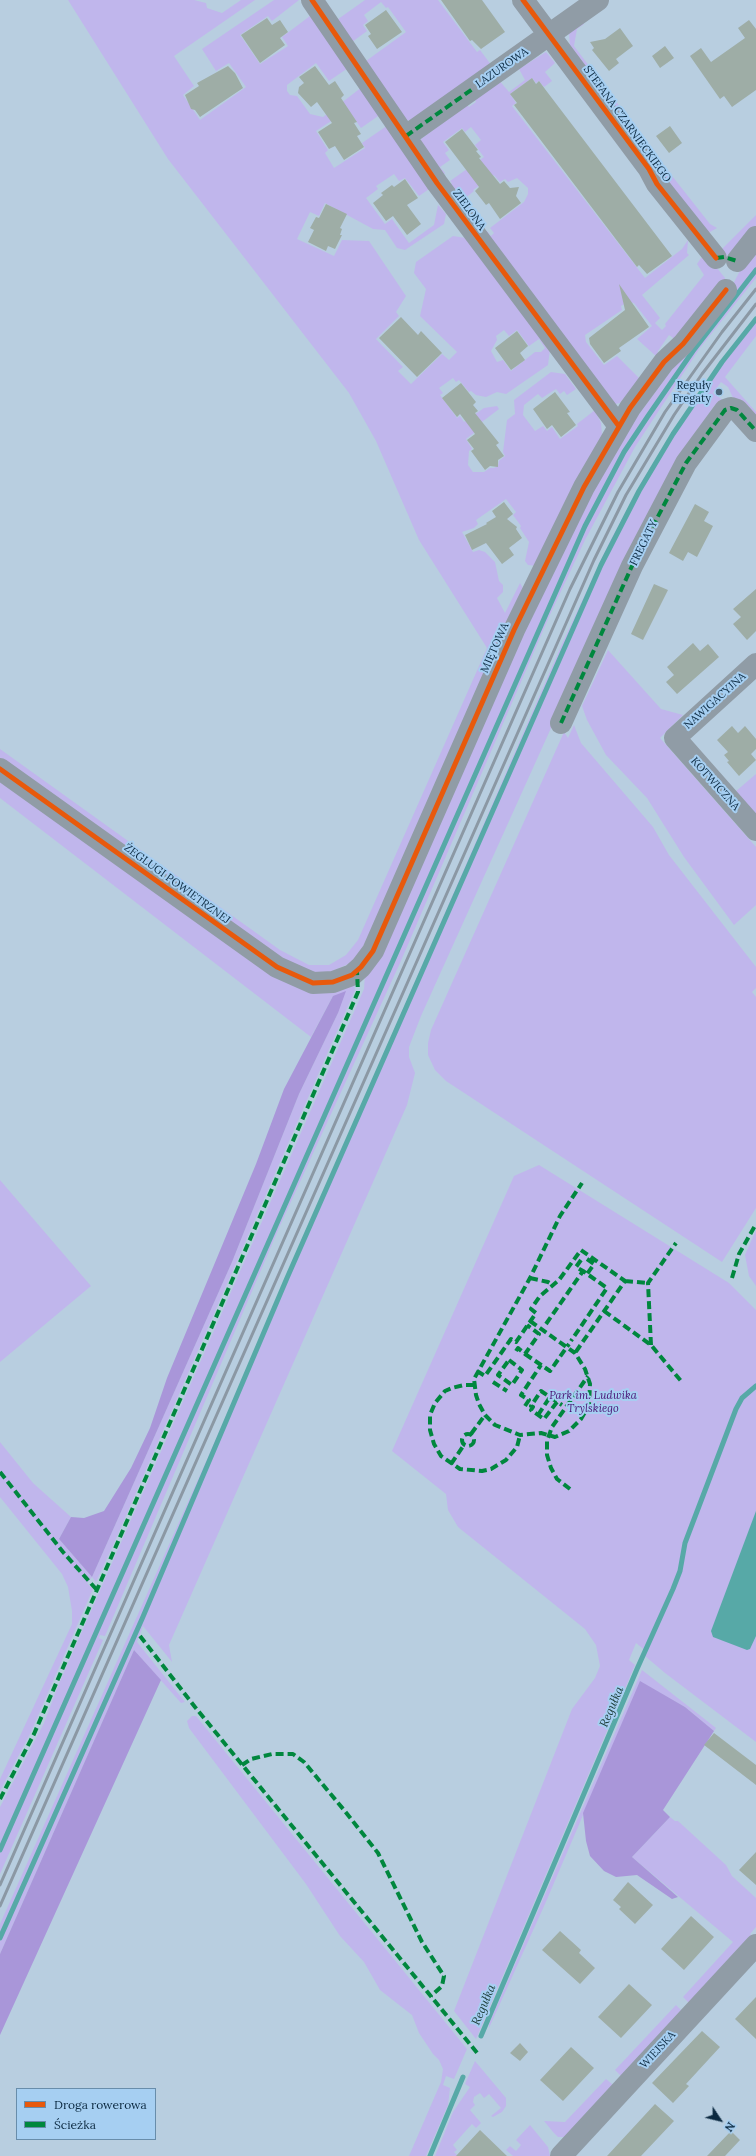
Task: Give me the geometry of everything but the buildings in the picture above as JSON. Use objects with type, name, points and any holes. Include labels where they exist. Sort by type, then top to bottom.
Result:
[{"type":"street","name":"ZIELONA","points":[[312,0],[463,219],[618,425]]},
{"type":"street","name":"STEFANA CZARNIECKIEGO","points":[[523,0],[649,169],[661,189],[726,259],[756,237]]},
{"type":"street","name":"LAZUROWA","points":[[406,136],[598,0]]},
{"type":"street","name":"MIĘTOWA","points":[[352,975],[361,968],[373,951],[514,630],[584,487],[618,425],[664,362],[683,344],[726,290]]},
{"type":"street","name":"FREGATY","points":[[561,722],[632,566],[690,456],[725,410],[731,408],[737,410],[756,431]]},
{"type":"street","name":"NAWIGACYJNA","points":[[674,738],[756,664]]},
{"type":"street","name":"KOTWICZNA","points":[[674,738],[756,830]]},
{"type":"street","name":"ŻEGLUGI POWIETRZNEJ","points":[[0,769],[277,967],[313,983],[332,982],[352,975]]},
{"type":"street","name":"WIEJSKA","points":[[561,2156],[756,1946]]},
{"type":"green space","points":[[68,0],[194,0],[206,3],[207,8],[222,13],[241,0],[255,0],[174,56],[194,86],[183,95],[200,120],[246,87],[229,63],[216,71],[202,49],[274,0],[299,0],[272,21],[268,16],[240,35],[260,64],[288,46],[282,37],[310,16],[348,68],[329,81],[316,63],[287,85],[287,91],[290,95],[297,96],[310,114],[323,117],[362,87],[381,114],[361,128],[348,110],[316,131],[328,150],[325,153],[334,168],[365,148],[362,143],[391,123],[432,187],[419,196],[405,178],[399,181],[394,174],[376,186],[378,189],[366,198],[385,224],[392,219],[409,243],[434,225],[438,205],[446,214],[444,224],[405,250],[397,248],[385,230],[373,229],[325,203],[319,216],[310,212],[297,239],[334,256],[342,240],[369,241],[406,296],[396,312],[399,316],[376,339],[403,367],[398,371],[411,384],[442,354],[449,360],[457,352],[420,316],[426,289],[414,273],[416,262],[453,236],[466,238],[550,349],[548,365],[506,394],[497,392],[486,397],[476,395],[471,391],[469,392],[459,380],[456,382],[453,378],[439,388],[443,393],[440,395],[457,418],[460,416],[464,422],[484,408],[497,406],[499,409],[482,422],[484,425],[466,439],[472,449],[469,451],[468,465],[473,472],[484,472],[490,468],[498,466],[499,461],[505,456],[503,452],[507,420],[515,414],[514,400],[551,372],[565,374],[576,389],[567,395],[564,391],[560,394],[556,389],[542,398],[538,394],[524,405],[523,415],[535,431],[543,426],[547,431],[552,427],[560,439],[578,426],[577,424],[595,410],[601,423],[602,435],[537,566],[528,565],[525,561],[529,542],[520,528],[521,526],[513,515],[516,512],[506,499],[476,520],[478,524],[474,528],[462,532],[473,552],[479,550],[485,552],[495,562],[499,581],[503,585],[503,592],[497,598],[505,613],[520,583],[524,590],[376,927],[353,962],[323,975],[291,967],[0,763],[0,749],[280,950],[309,965],[329,965],[346,955],[358,940],[487,648],[419,540],[376,441],[349,393],[168,159]],"holes":[[[504,330],[509,336],[517,330],[529,346],[539,339],[545,348],[541,352],[535,352],[511,371],[503,360],[497,362],[491,351],[497,340],[496,336]]]},
{"type":"green space","points":[[365,0],[438,0],[477,52],[480,50],[492,66],[411,121],[406,120],[334,22]],"holes":[[[381,2],[386,8],[388,7],[406,32],[366,61],[352,42],[367,31],[363,25],[368,21],[364,15]]]},
{"type":"green space","points":[[581,21],[584,24],[577,29],[574,46],[660,160],[656,164],[570,47],[569,33]]},
{"type":"green space","points":[[546,52],[555,63],[545,72],[552,81],[544,87],[539,81],[536,83],[532,78],[510,94],[516,103],[512,106],[645,278],[682,249],[688,240],[687,253],[689,255],[642,295],[660,318],[655,323],[662,330],[666,326],[665,324],[704,275],[697,264],[701,258],[705,258],[713,263],[725,278],[725,281],[676,340],[669,335],[658,351],[657,357],[637,339],[652,326],[634,303],[628,302],[621,306],[622,310],[585,335],[586,342],[604,365],[617,356],[640,379],[620,403],[615,404],[482,233],[487,231],[491,236],[494,233],[490,228],[524,202],[528,194],[528,188],[517,178],[508,182],[505,179],[500,182],[494,175],[473,190],[474,191],[464,199],[475,214],[469,218],[447,186],[452,183],[450,181],[484,157],[475,145],[481,140],[471,127],[465,132],[462,128],[443,142],[449,150],[445,153],[450,160],[440,167],[445,173],[441,177],[421,142],[421,139],[467,105],[469,107],[476,102],[474,98],[498,79],[509,92],[525,80],[519,69]]},
{"type":"green space","points":[[665,167],[710,224],[717,228],[703,236],[661,170]]},
{"type":"green space","points":[[756,215],[756,229],[733,254],[724,255],[718,253]]},
{"type":"green space","points":[[756,246],[756,278],[700,348],[635,447],[585,540],[549,617],[400,963],[279,1228],[105,1636],[100,1635],[99,1638],[103,1640],[0,1874],[0,1807],[44,1723],[58,1686],[364,989],[365,975],[495,693],[614,448],[729,292],[745,261]]},
{"type":"green space","points":[[756,316],[756,336],[725,377],[756,412],[756,416],[734,400],[728,387],[721,382],[713,393],[724,401],[714,406],[694,437],[598,624],[421,1016],[409,1047],[409,1057],[415,1073],[407,1105],[169,1645],[172,1662],[143,1626],[137,1642],[185,1702],[181,1703],[134,1650],[0,1954],[0,1924],[208,1457],[562,644],[607,547],[642,481],[700,391]]},
{"type":"green space","points":[[608,650],[661,709],[683,715],[660,738],[756,847],[756,905],[734,925],[684,857],[647,798],[606,755],[587,720],[582,706]]},
{"type":"green space","points":[[574,725],[581,743],[653,827],[669,855],[756,967],[756,988],[752,992],[756,997],[756,1208],[722,1262],[446,1081],[435,1070],[428,1055],[428,1043],[431,1030],[564,732],[568,738]]},
{"type":"green space","points":[[756,774],[756,817],[735,792]]},
{"type":"green space","points":[[0,776],[279,977],[354,985],[355,990],[96,1582],[92,1577],[232,1262],[299,1094],[338,1013],[333,996],[311,1037],[0,798]]},
{"type":"green space","name":"Park im. Ludwika Trylskiego","points":[[539,1165],[729,1283],[756,1310],[756,1742],[665,1673],[645,1656],[647,1652],[636,1643],[629,1660],[635,1665],[476,2039],[454,2011],[572,1709],[595,1678],[600,1666],[596,1645],[585,1629],[458,1527],[448,1510],[446,1494],[392,1451],[514,1176]]},
{"type":"green space","points":[[0,1180],[91,1286],[0,1362]]},
{"type":"green space","points":[[756,1230],[756,1286],[749,1276],[745,1255]]},
{"type":"green space","points":[[0,1442],[33,1483],[71,1517],[59,1539],[92,1577],[87,1583],[93,1589],[31,1732],[0,1791],[0,1779],[72,1624],[72,1611],[68,1587],[62,1574],[0,1497]]},
{"type":"green space","points":[[642,1670],[716,1728],[714,1731],[685,1707],[640,1682],[545,1904],[489,2028],[489,2024]]},
{"type":"green space","points":[[192,1716],[196,1716],[467,2049],[454,2079],[446,2076],[443,2085],[450,2088],[448,2105],[426,2156],[409,2156],[441,2082],[443,2069],[439,2060],[433,2054],[419,2033],[412,2015],[380,1990],[364,1962],[340,1936],[306,1884],[189,1728],[187,1721]]},
{"type":"green space","points":[[670,1817],[675,1821],[678,1821],[726,1865],[732,1876],[756,1898],[756,1927],[750,1934],[754,1938],[689,2003],[683,1997],[733,1942],[632,1857]]},
{"type":"green space","points":[[676,2005],[682,2011],[621,2076],[615,2070]]},
{"type":"green space","points":[[475,2061],[506,2098],[506,2106],[502,2112],[493,2117],[491,2116],[501,2108],[489,2094],[484,2098],[480,2093],[474,2097],[473,2102],[475,2105],[470,2110],[481,2123],[476,2128],[472,2124],[453,2145],[457,2150],[454,2152],[458,2156],[435,2156],[453,2112],[470,2087],[465,2084]]},
{"type":"green space","points":[[606,2079],[612,2084],[613,2089],[565,2137],[558,2137],[544,2121],[565,2122]]},
{"type":"green space","points":[[530,2125],[548,2147],[550,2156],[513,2156],[506,2150],[510,2146],[516,2151],[521,2145],[516,2140]]},
{"type":"shaded area","points":[[346,991],[338,1013],[299,1094],[232,1262],[92,1577],[59,1539],[71,1517],[84,1518],[104,1511],[131,1468],[150,1428],[167,1378],[256,1164],[284,1089],[333,996]]},
{"type":"shaded area","points":[[756,1511],[756,1636],[750,1649],[747,1650],[713,1637],[711,1631]]},
{"type":"shaded area","points":[[134,1650],[161,1680],[0,2035],[0,1954]]},
{"type":"shaded area","points":[[640,1681],[685,1707],[714,1731],[663,1810],[670,1817],[632,1857],[678,1897],[672,1899],[637,1875],[616,1877],[604,1871],[590,1856],[586,1841],[583,1813]]},
{"type":"waterway","points":[[0,1850],[585,526],[624,452],[648,416],[693,351],[756,270]]},
{"type":"waterway","points":[[0,1938],[142,1619],[287,1278],[601,565],[639,491],[673,434],[722,362],[756,319]]},
{"type":"waterway","name":"Regułka","points":[[481,2036],[637,1669],[673,1589],[680,1571],[685,1543],[736,1409],[742,1398],[756,1386]]},
{"type":"waterway","name":"Regułka","points":[[430,2156],[463,2077]]},
{"type":"railway","points":[[0,1885],[570,589],[618,492],[665,412],[722,332],[756,289]]},
{"type":"railway","points":[[0,1906],[594,560],[626,495],[674,415],[702,374],[756,304]]},
{"type":"marked path","points":[[406,136],[474,88]]},
{"type":"marked path","points":[[716,258],[724,257],[737,261]]},
{"type":"marked path","points":[[561,723],[632,566],[686,463],[725,410],[731,408],[737,410],[756,431]]},
{"type":"marked path","points":[[0,1799],[34,1734],[358,992],[357,972]]},
{"type":"marked path","points":[[530,1321],[575,1353],[585,1369],[590,1384],[589,1405],[581,1419],[569,1431],[555,1437],[541,1433],[520,1435],[495,1425],[485,1415],[479,1404],[474,1379],[530,1278],[560,1216],[582,1183]]},
{"type":"marked path","points":[[732,1278],[739,1254],[756,1224]]},
{"type":"marked path","points":[[651,1345],[648,1283],[676,1243]]},
{"type":"marked path","points":[[477,1371],[485,1376],[511,1339],[516,1342],[536,1313],[531,1309],[540,1296],[559,1280],[581,1250],[625,1281],[575,1353]]},
{"type":"marked path","points":[[587,1259],[594,1264],[587,1274]]},
{"type":"marked path","points":[[581,1260],[576,1267],[583,1271]]},
{"type":"marked path","points":[[546,1324],[583,1271],[607,1288],[571,1341]]},
{"type":"marked path","points":[[530,1278],[548,1282],[553,1285]]},
{"type":"marked path","points":[[625,1281],[648,1283]]},
{"type":"marked path","points":[[604,1311],[651,1345],[681,1381]]},
{"type":"marked path","points":[[516,1351],[518,1348],[525,1354],[539,1334],[527,1325]]},
{"type":"marked path","points":[[525,1354],[550,1371],[569,1344]]},
{"type":"marked path","points":[[509,1360],[522,1370],[512,1385],[498,1375],[509,1360]]},
{"type":"marked path","points":[[525,1406],[529,1400],[521,1395],[541,1365]]},
{"type":"marked path","points":[[570,1489],[557,1479],[551,1468],[547,1455],[547,1441],[552,1427],[588,1376]]},
{"type":"marked path","points":[[493,1382],[507,1391]]},
{"type":"marked path","points":[[474,1385],[464,1385],[445,1391],[435,1403],[430,1415],[430,1430],[434,1444],[441,1456],[460,1469],[482,1471],[491,1469],[506,1460],[517,1447],[520,1435]]},
{"type":"marked path","points":[[557,1402],[544,1419],[531,1410],[533,1407],[531,1406],[541,1391],[562,1405]]},
{"type":"marked path","points":[[538,1415],[550,1397]]},
{"type":"marked path","points":[[471,1434],[485,1415]]},
{"type":"marked path","points":[[470,1434],[473,1435],[474,1440],[473,1445],[466,1446],[463,1445],[462,1438],[463,1435],[470,1434]]},
{"type":"marked path","points":[[451,1464],[464,1445]]},
{"type":"marked path","points":[[0,1472],[63,1552],[96,1589]]},
{"type":"marked path","points":[[140,1636],[195,1707],[478,2054]]},
{"type":"marked path","points":[[242,1765],[251,1759],[272,1754],[293,1754],[304,1762],[344,1810],[378,1853],[422,1942],[444,1976],[442,1986],[431,1996]]},
{"type":"cycle path","points":[[312,0],[437,183],[618,425]]},
{"type":"cycle path","points":[[523,0],[649,169],[657,184],[716,258]]},
{"type":"cycle path","points":[[0,769],[277,967],[313,983],[333,982],[352,975],[361,967],[373,951],[514,630],[584,487],[630,408],[664,362],[683,344],[726,290]]},
{"type":"place","name":"Reguły Fregaty","points":[[719,392]]}]
